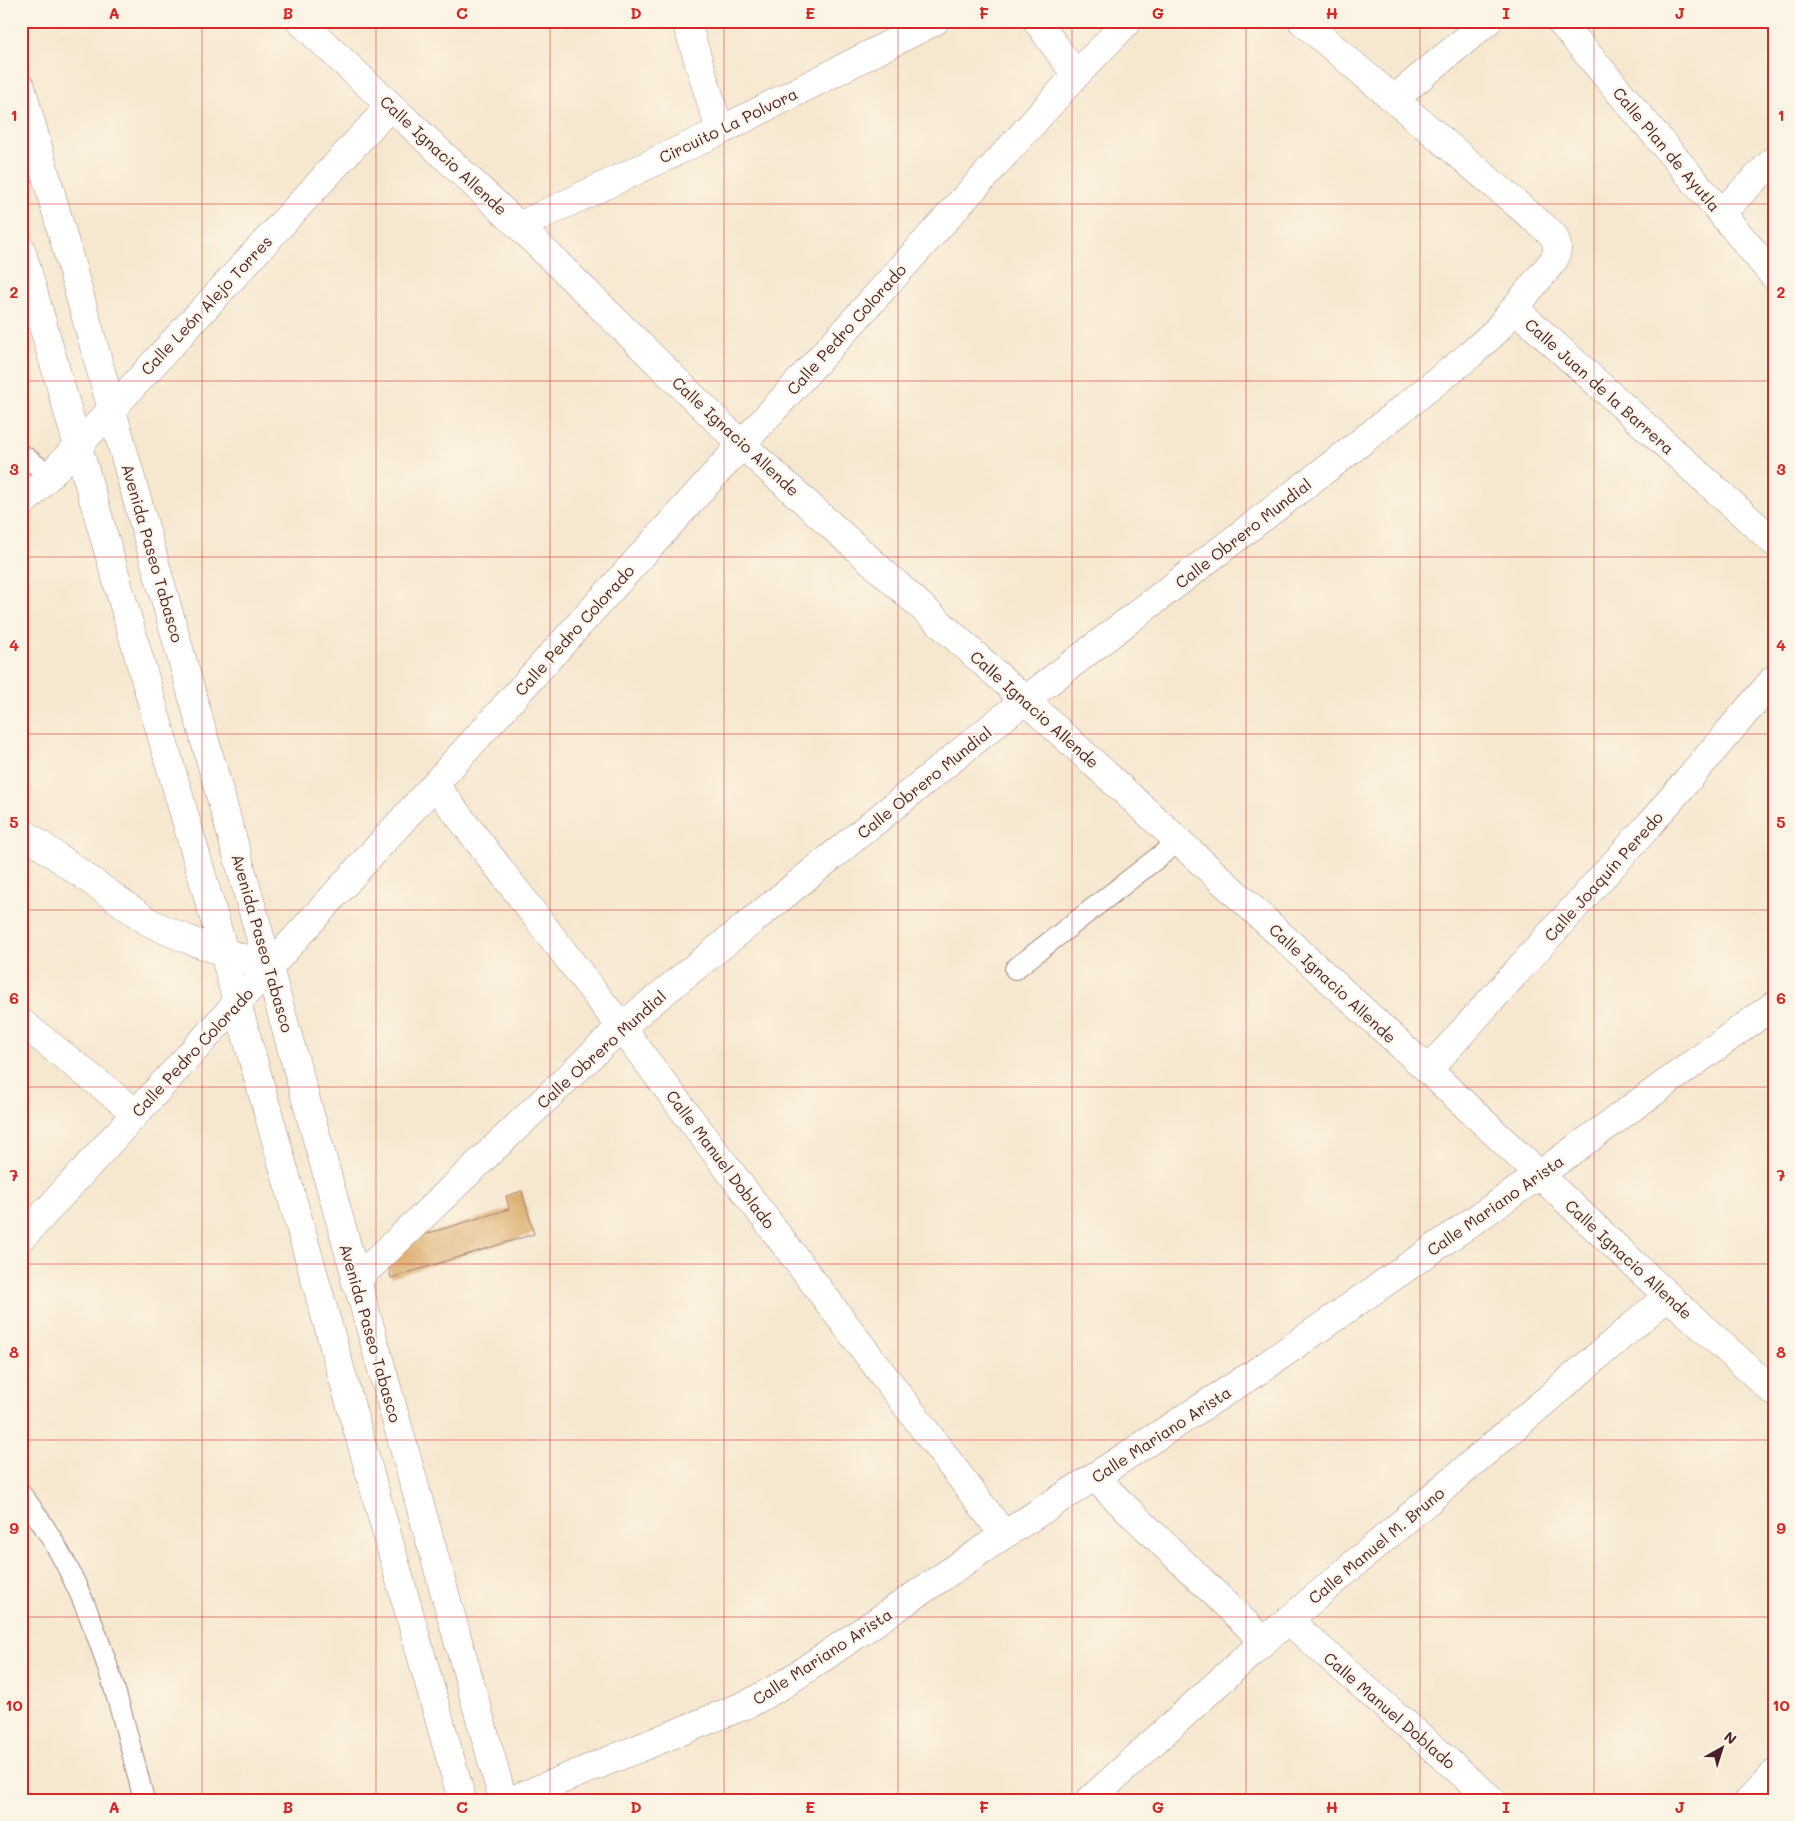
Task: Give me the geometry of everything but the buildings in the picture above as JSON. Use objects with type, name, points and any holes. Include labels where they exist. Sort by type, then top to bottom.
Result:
[{"type":"street","name":"Calle Ignacio Allende","points":[[300,21],[519,226],[741,444],[1025,700],[1428,1070],[1668,1296],[1774,1392]]},
{"type":"street","points":[[686,21],[720,131]]},
{"type":"street","name":"Circuito La Polvora","points":[[519,226],[720,131],[935,21]]},
{"type":"street","points":[[1037,21],[1076,75]]},
{"type":"street","name":"Calle Pedro Colorado","points":[[21,1239],[435,785],[1076,75],[1128,21]]},
{"type":"street","name":"Calle Juan de la Barrera","points":[[1302,21],[1555,237],[1558,250],[1556,256],[1515,309],[1774,542]]},
{"type":"street","points":[[1394,99],[1488,21]]},
{"type":"street","name":"Calle Plan de Ayutla","points":[[1561,21],[1774,276]]},
{"type":"street","name":"Avenida Paseo Tabasco","points":[[21,87],[503,1800]]},
{"type":"street","name":"Calle León Alejo Torres","points":[[21,505],[78,446],[390,106]]},
{"type":"street","points":[[1721,213],[1774,160]]},
{"type":"street","points":[[21,249],[224,952],[462,1800]]},
{"type":"street","name":"Calle Obrero Mundial","points":[[356,1280],[621,1026],[1025,700],[1351,450],[1449,372],[1489,338],[1515,309]]},
{"type":"street","name":"Calle Joaquín Peredo","points":[[1428,1070],[1649,826],[1774,679]]},
{"type":"street","name":"Calle Manuel Doblado","points":[[435,785],[621,1026],[1004,1535]]},
{"type":"street","points":[[21,831],[149,922],[172,934],[269,966]]},
{"type":"street","name":"Calle Mariano Arista","points":[[512,1800],[767,1694],[1004,1535],[1261,1369],[1539,1175],[1774,1005]]},
{"type":"street","points":[[21,1022],[136,1113]]},
{"type":"street","name":"Calle Manuel M. Bruno","points":[[1090,1800],[1264,1640],[1668,1296]]},
{"type":"street","points":[[1094,1477],[1264,1640]]},
{"type":"street","name":"Calle Manuel Doblado","points":[[1288,1620],[1492,1800]]},
{"type":"street","points":[[1749,1800],[1774,1774]]},
{"type":"lane","points":[[21,454],[50,475]]},
{"type":"lane","points":[[1015,970],[1178,841]]},
{"type":"lane","points":[[21,1494],[58,1549],[99,1639],[118,1700],[144,1800]]}]
